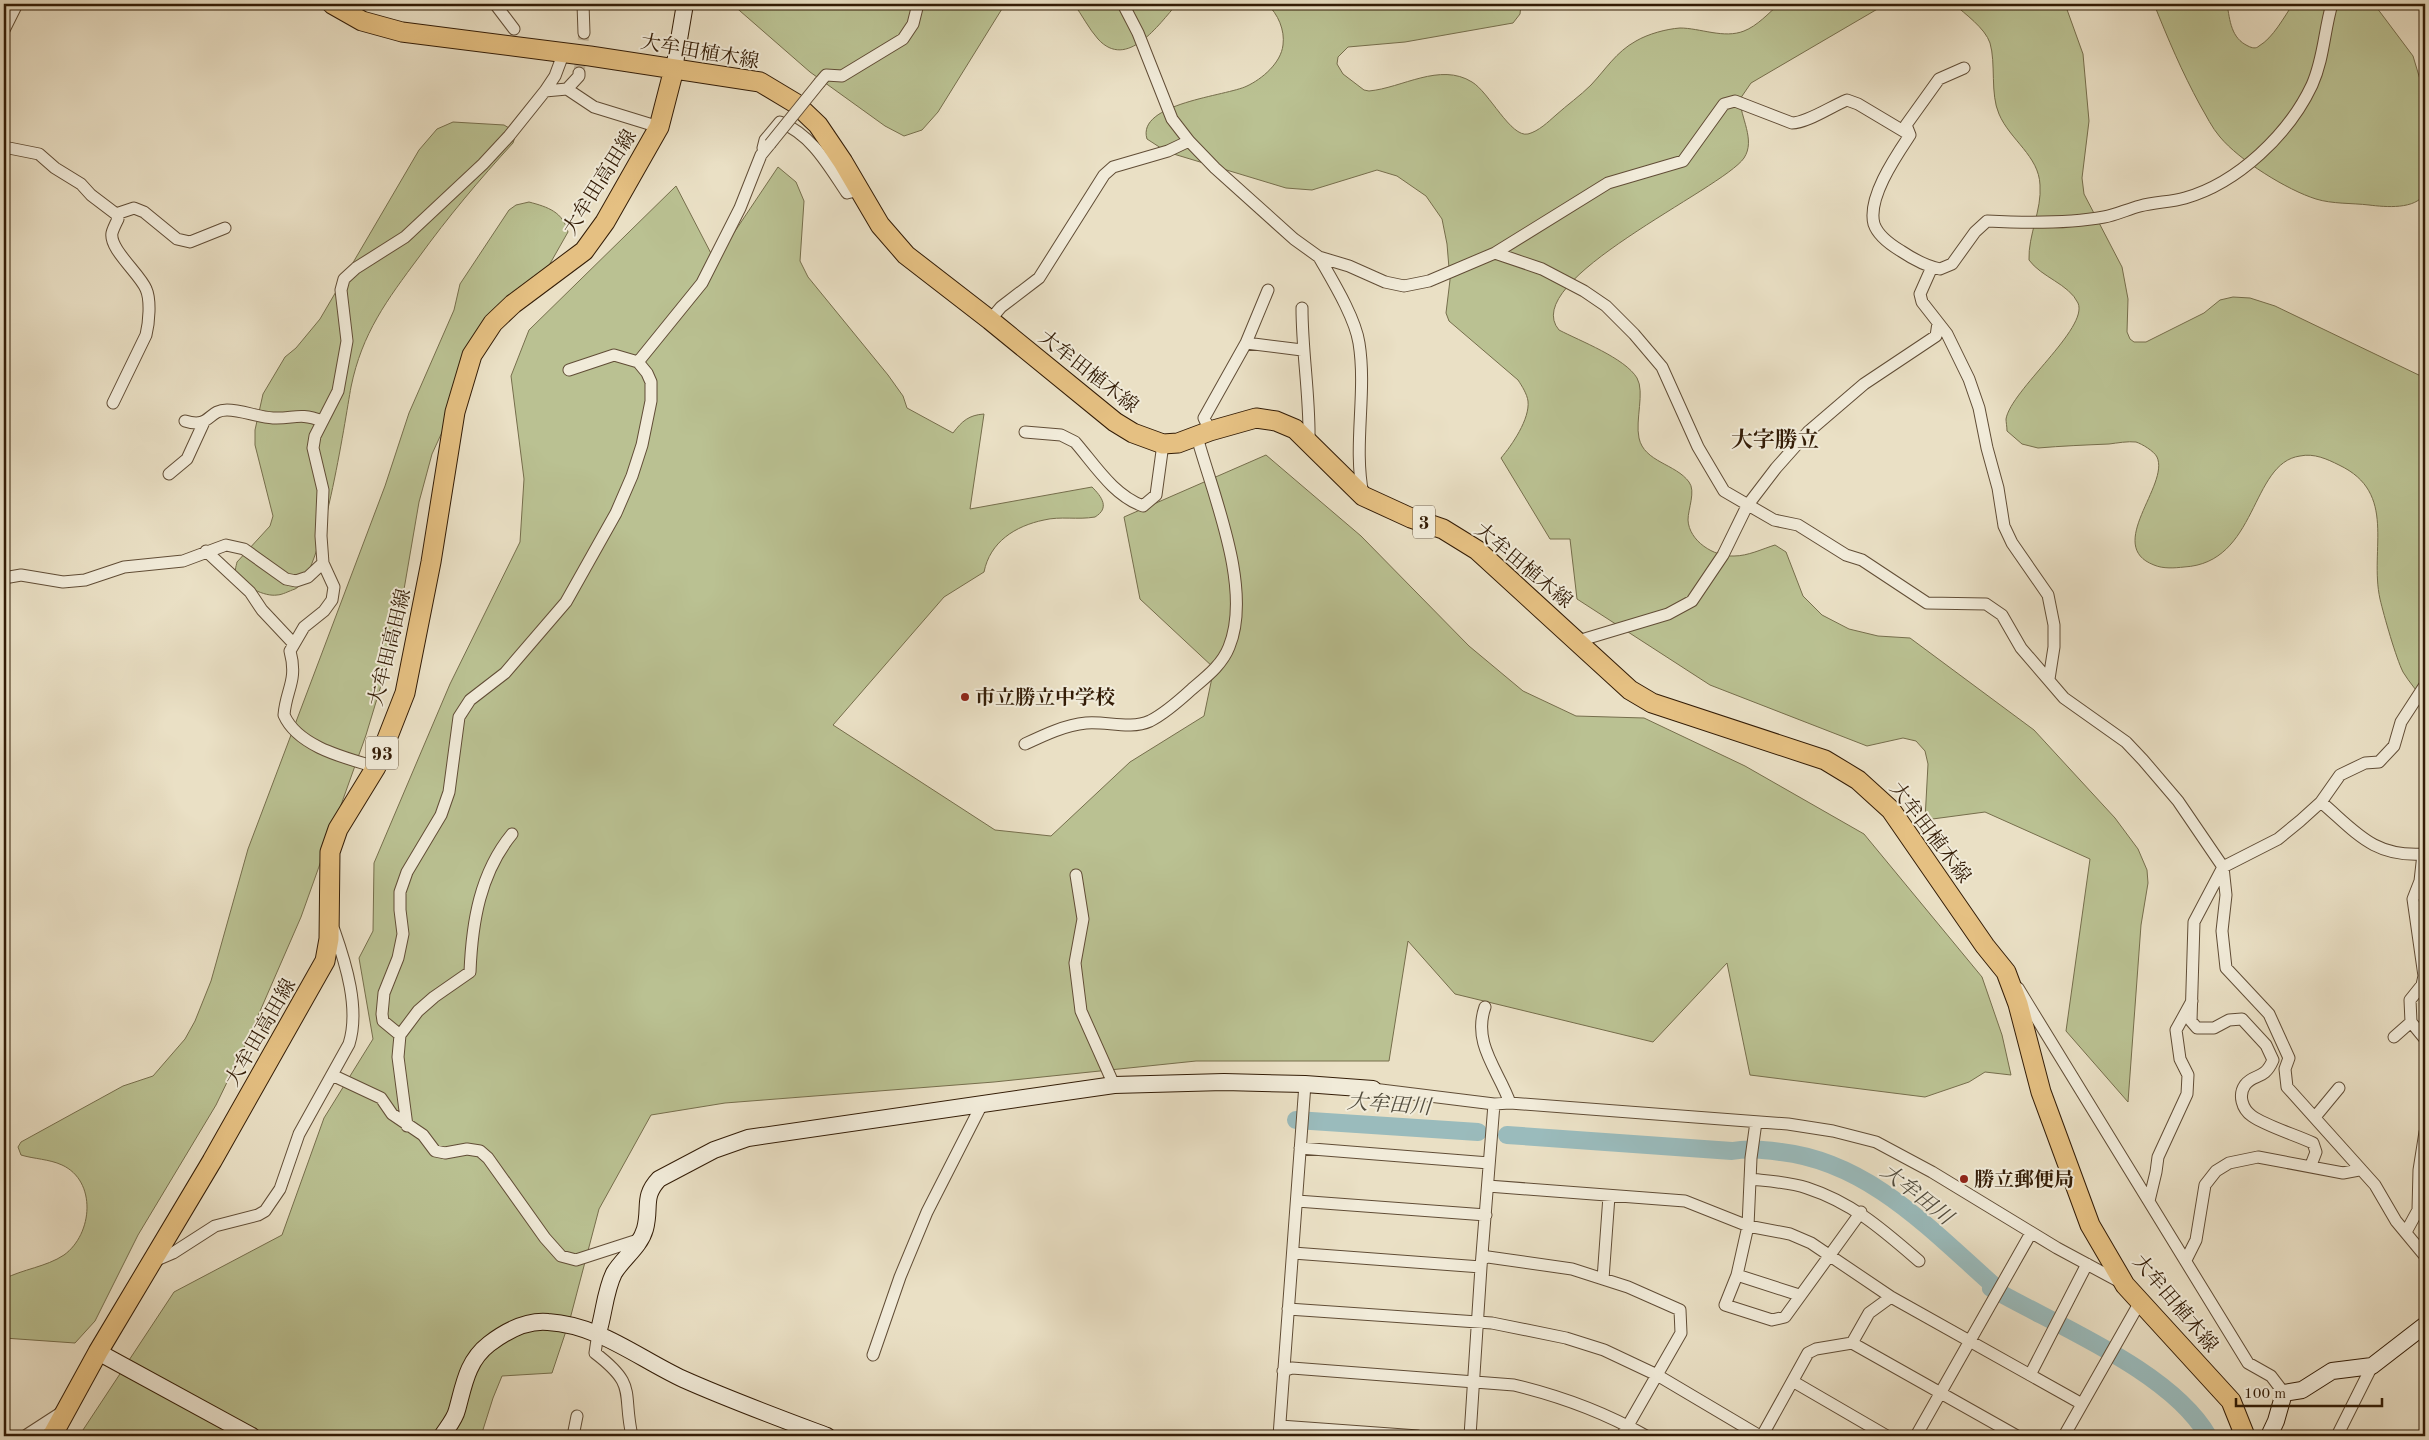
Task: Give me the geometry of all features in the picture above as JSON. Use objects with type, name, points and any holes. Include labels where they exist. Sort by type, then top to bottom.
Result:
[{"type":"main road","name":"大牟田植木線","points":[[338,5],[362,21],[402,32],[564,52],[760,82],[795,103],[818,125],[880,225],[906,255],[990,320],[1115,422],[1133,433],[1163,444],[1178,443],[1256,418],[1276,420],[1295,429],[1363,496],[1411,518],[1443,529],[1477,550],[1630,690],[1652,703],[1747,736],[1825,760],[1858,780],[1891,810],[1985,946],[2006,972],[2018,1004],[2041,1092],[2090,1225],[2126,1285],[2231,1402],[2245,1436]]},
{"type":"main road","name":"大牟田高田線","points":[[52,1436],[98,1352],[318,977],[326,954],[330,852],[338,829],[376,767],[407,685],[431,562],[455,412],[472,355],[493,324],[513,304],[584,251],[605,222],[659,127],[674,68]]},
{"type":"street","points":[[4,30],[17,4]]},
{"type":"street","points":[[495,4],[514,30]]},
{"type":"street","points":[[583,4],[584,33]]},
{"type":"street","points":[[674,68],[685,4]]},
{"type":"street","points":[[761,156],[826,75],[842,76],[903,39],[913,24],[918,4]]},
{"type":"street","points":[[1123,4],[1138,33],[1172,119],[1189,141],[1294,239],[1319,257],[1349,266],[1386,282],[1404,286],[1429,281],[1495,253],[1608,183],[1683,162],[1724,104],[1735,101],[1792,123],[1801,123],[1828,107],[1848,100],[1910,135]]},
{"type":"street","points":[[1910,135],[1885,172],[1876,202],[1874,224],[1887,243],[1918,261],[1940,269],[1952,264],[1975,232],[1986,221],[2055,222],[2105,217],[2140,206],[2185,198],[2223,183],[2243,170],[2281,133],[2311,86],[2325,43],[2332,4]]},
{"type":"street","points":[[376,767],[322,750],[287,722],[284,709],[293,682],[294,666],[290,651],[293,643],[304,627],[324,610],[332,600],[334,587],[323,563],[321,536],[323,490],[313,448],[315,436],[338,391],[347,341],[341,290],[344,278],[356,268],[405,238],[502,143],[545,91],[555,76],[564,52]]},
{"type":"street","points":[[1910,135],[1906,125],[1938,79],[1964,68]]},
{"type":"street","points":[[567,89],[579,76],[579,73]]},
{"type":"street","points":[[545,91],[567,89],[594,107],[659,127]]},
{"type":"street","points":[[638,362],[702,283],[740,208],[761,156],[765,140],[780,122],[796,128],[814,146],[847,193],[860,190]]},
{"type":"street","points":[[990,320],[1000,307],[1039,278],[1104,175],[1113,167],[1168,151],[1189,141]]},
{"type":"street","points":[[4,147],[39,154],[55,168],[81,184],[116,214],[118,219],[112,235],[114,245],[146,288],[149,299],[148,324],[139,351],[113,403]]},
{"type":"street","points":[[116,214],[134,208],[144,212],[177,239],[190,242],[225,228]]},
{"type":"street","points":[[1495,253],[1542,269],[1584,291],[1617,317],[1662,367],[1698,447],[1724,491],[1774,520],[1798,526],[1846,555],[1862,560],[1927,603],[1986,604],[2002,615],[2021,648],[2064,698],[2126,742],[2143,760],[2178,801],[2223,867],[2226,895],[2222,931],[2226,968],[2268,1014],[2289,1058],[2285,1069],[2287,1087],[2315,1116],[2359,1170],[2375,1186],[2406,1232],[2425,1256]]},
{"type":"street","points":[[1319,257],[1339,292],[1359,340],[1362,369],[1358,470],[1363,496]]},
{"type":"street","points":[[1932,267],[1920,294],[1922,302],[1946,334],[1962,364],[1979,408],[1998,488],[2004,526],[2012,542],[2048,595],[2054,625],[2054,647],[2049,680]]},
{"type":"street","points":[[1025,744],[1075,724],[1131,725],[1150,721],[1218,667],[1230,647],[1235,623],[1236,582],[1233,558],[1203,434],[1204,418],[1246,343],[1268,290]]},
{"type":"street","points":[[1302,308],[1302,350],[1310,403],[1309,441]]},
{"type":"street","points":[[1578,641],[1668,614],[1692,601],[1723,555],[1747,506],[1808,432],[1864,384],[1936,336],[1938,323]]},
{"type":"street","points":[[1246,343],[1302,350]]},
{"type":"street","points":[[400,1035],[383,1021],[382,1014],[384,993],[398,958],[403,934],[400,892],[407,872],[441,815],[449,792],[459,717],[470,700],[505,673],[566,602],[616,513],[632,476],[651,401],[651,382],[648,373],[638,362],[614,355],[569,370]]},
{"type":"street","points":[[185,421],[196,425],[204,422],[216,413],[226,410],[274,418],[306,415],[322,421]]},
{"type":"street","points":[[169,474],[187,459],[204,422]]},
{"type":"street","points":[[1025,432],[1068,437],[1075,442],[1113,488],[1130,501],[1143,506],[1156,494],[1163,444]]},
{"type":"street","points":[[4,578],[21,575],[63,582],[85,580],[124,566],[183,561],[226,545],[244,550],[286,579],[296,581],[308,577],[323,563]]},
{"type":"street","points":[[206,551],[250,592],[262,610],[293,643]]},
{"type":"street","points":[[2310,1165],[2316,1152],[2313,1143],[2251,1116],[2242,1101],[2242,1093],[2246,1083],[2268,1071],[2273,1060],[2266,1045],[2242,1019],[2229,1020],[2214,1028],[2197,1028],[2191,1021],[2194,922],[2223,867],[2278,838],[2321,802],[2340,776],[2365,763],[2379,762],[2394,746],[2401,722],[2425,684]]},
{"type":"street","points":[[2321,802],[2362,838],[2380,850],[2413,855],[2424,854],[2420,881],[2413,899],[2424,976],[2422,985],[2410,1000],[2411,1022],[2425,1039]]},
{"type":"street","points":[[407,1126],[398,1056],[400,1035],[423,1006],[470,972],[471,948],[478,901],[488,871],[502,846],[512,834]]},
{"type":"street","points":[[1076,875],[1083,919],[1075,963],[1081,1011],[1114,1085]]},
{"type":"street","points":[[152,1262],[173,1254],[215,1226],[258,1215],[265,1211],[280,1189],[291,1163],[298,1134],[349,1044],[353,1032],[354,1014],[344,967],[329,914]]},
{"type":"street","points":[[1985,946],[2011,977],[2037,1016],[2248,1363],[2271,1376],[2284,1393]]},
{"type":"street","points":[[2149,1201],[2163,1143],[2187,1094],[2188,1075],[2180,1059],[2176,1030],[2192,999]]},
{"type":"street","points":[[1485,1007],[1482,1016],[1484,1050],[1504,1086],[1510,1103]]},
{"type":"street","points":[[2394,1037],[2411,1022]]},
{"type":"street","points":[[332,1075],[381,1098],[392,1114],[422,1135],[435,1151],[445,1154],[467,1149],[480,1151],[488,1158],[545,1238],[561,1256],[576,1260],[641,1239]]},
{"type":"street","points":[[632,1436],[627,1388],[613,1367],[594,1353],[613,1276],[620,1264],[641,1239],[645,1229],[647,1196],[650,1188],[659,1178],[716,1148],[748,1138],[981,1106],[1114,1085],[1224,1082],[1305,1084],[1373,1089],[1494,1104],[1510,1103],[1788,1124],[1833,1131],[1876,1142],[1932,1172],[2031,1233],[2126,1285]]},
{"type":"street","points":[[1305,1084],[1279,1431],[1418,1436]]},
{"type":"street","points":[[2315,1116],[2339,1088]]},
{"type":"street","points":[[1470,1436],[1494,1104]]},
{"type":"street","points":[[873,1355],[900,1277],[927,1212],[981,1106]]},
{"type":"street","points":[[1756,1122],[1751,1158],[1748,1226],[1737,1275],[1725,1305],[1772,1320],[1785,1317],[1861,1212]]},
{"type":"street","points":[[2406,1232],[2418,1210],[2420,1170],[2425,1132]]},
{"type":"street","points":[[1300,1148],[1489,1163]]},
{"type":"street","points":[[2186,1260],[2196,1240],[2205,1185],[2216,1170],[2229,1163],[2258,1157],[2310,1165],[2343,1173],[2359,1170]]},
{"type":"street","points":[[1750,1179],[1805,1187],[1861,1212],[1919,1261]]},
{"type":"street","points":[[1488,1186],[1685,1201],[1748,1226],[1790,1234],[1811,1243],[1891,1297],[2082,1404]]},
{"type":"street","points":[[1604,1278],[1609,1196]]},
{"type":"street","points":[[1297,1201],[1486,1215]]},
{"type":"street","points":[[1916,1436],[2031,1233]]},
{"type":"street","points":[[1293,1252],[1482,1263],[1488,1257],[1529,1261],[1572,1268],[1604,1278],[1680,1310],[1681,1333],[1625,1431]]},
{"type":"street","points":[[2030,1375],[2087,1264]]},
{"type":"street","points":[[1737,1275],[1799,1296]]},
{"type":"street","points":[[1852,1343],[1870,1313],[1891,1297]]},
{"type":"street","points":[[2064,1436],[2140,1302]]},
{"type":"street","points":[[1288,1309],[1477,1323],[1514,1327],[1566,1338],[1604,1350],[1657,1375],[1761,1436],[1794,1382],[1808,1353],[1816,1349],[1852,1343],[2017,1436]]},
{"type":"street","points":[[442,1436],[457,1412],[466,1375],[473,1362],[488,1344],[511,1330],[527,1324],[546,1321],[568,1324],[598,1334],[682,1378],[827,1436]]},
{"type":"street","points":[[2337,1436],[2372,1366],[2425,1325]]},
{"type":"street","points":[[98,1352],[252,1436]]},
{"type":"street","points":[[2284,1393],[2302,1390],[2332,1371],[2372,1366]]},
{"type":"street","points":[[1283,1371],[1292,1368],[1514,1385],[1586,1406],[1625,1431],[1646,1436]]},
{"type":"street","points":[[1794,1382],[1887,1436]]},
{"type":"street","points":[[2269,1436],[2276,1421],[2284,1393]]},
{"type":"street","points":[[25,1436],[65,1410]]},
{"type":"street","points":[[572,1436],[577,1416]]},
{"type":"green space","points":[[732,4],[1005,4],[938,112],[922,130],[904,136],[885,126],[810,72]]},
{"type":"green space","points":[[1074,4],[1177,4],[1142,41],[1120,50],[1109,48],[1098,39]]},
{"type":"green space","points":[[1267,4],[1521,4],[1520,14],[1513,23],[1405,42],[1348,47],[1338,57],[1337,64],[1343,74],[1364,90],[1369,91],[1434,75],[1460,77],[1479,87],[1514,129],[1528,134],[1543,126],[1582,93],[1629,45],[1652,34],[1680,28],[1720,34],[1736,33],[1754,26],[1779,4],[1886,4],[1751,83],[1740,99],[1748,136],[1747,151],[1744,158],[1728,172],[1628,237],[1594,262],[1567,287],[1554,310],[1559,330],[1613,357],[1637,378],[1640,391],[1639,438],[1647,452],[1689,482],[1692,495],[1688,520],[1689,528],[1698,541],[1711,551],[1726,556],[1744,555],[1775,545],[1786,552],[1803,596],[1822,615],[1849,629],[1878,636],[1910,638],[2034,730],[2115,818],[2138,849],[2147,870],[2148,883],[2141,925],[2128,1102],[2066,1031],[2090,859],[1985,812],[1925,820],[1928,764],[1925,751],[1916,741],[1903,738],[1867,746],[1710,685],[1577,599],[1570,539],[1550,539],[1501,458],[1523,424],[1528,408],[1527,396],[1518,380],[1449,321],[1446,313],[1450,280],[1447,244],[1442,219],[1426,196],[1397,176],[1377,170],[1312,190],[1286,188],[1167,152],[1147,139],[1147,127],[1155,117],[1169,109],[1237,90],[1259,79],[1270,70],[1279,58],[1283,45],[1283,34],[1280,23]]},
{"type":"green space","points":[[1954,4],[2065,4],[2083,54],[2089,121],[2082,178],[2084,194],[2122,267],[2128,299],[2127,332],[2130,339],[2134,342],[2146,342],[2204,313],[2220,300],[2233,297],[2250,298],[2275,306],[2425,378],[2425,702],[2403,672],[2390,637],[2380,599],[2378,524],[2375,507],[2369,491],[2357,477],[2339,465],[2315,456],[2305,455],[2284,463],[2271,476],[2240,532],[2226,549],[2208,561],[2184,567],[2165,568],[2154,565],[2140,556],[2135,544],[2136,530],[2159,469],[2157,457],[2153,452],[2136,442],[2038,448],[2022,444],[2007,431],[2006,419],[2011,407],[2072,328],[2078,314],[2078,303],[2074,296],[2040,271],[2029,260],[2029,251],[2039,204],[2040,185],[2038,175],[2035,165],[2004,123],[1996,106],[1990,43],[1984,32]]},
{"type":"green space","points":[[2154,4],[2227,4],[2230,23],[2235,34],[2242,43],[2254,48],[2269,38],[2293,4],[2374,4],[2413,56],[2425,96],[2425,193],[2415,202],[2400,206],[2329,202],[2291,189],[2251,164],[2228,146],[2212,126],[2181,68]]},
{"type":"green space","points":[[453,122],[504,125],[509,128],[515,137],[513,143],[464,199],[430,242],[396,288],[377,318],[369,333],[356,368],[331,496],[314,557],[305,578],[295,589],[279,595],[261,593],[240,580],[235,571],[237,562],[270,526],[273,516],[255,445],[255,430],[263,394],[285,357],[296,348],[320,319],[419,150],[437,129]]},
{"type":"green space","points":[[778,167],[796,182],[804,201],[800,261],[808,277],[888,375],[903,396],[907,408],[953,433],[966,419],[984,414],[970,509],[1092,487],[1103,502],[1100,514],[1095,517],[1044,520],[1023,526],[1005,537],[992,552],[984,572],[944,597],[833,725],[995,830],[1051,836],[1130,762],[1204,716],[1214,668],[1140,599],[1124,517],[1266,455],[1361,536],[1469,646],[1523,691],[1576,716],[1644,718],[1745,766],[1864,834],[1982,977],[2002,1035],[2011,1075],[1985,1072],[1969,1082],[1925,1097],[1750,1075],[1727,963],[1653,1042],[1455,994],[1408,941],[1389,1061],[1196,1061],[994,1082],[725,1103],[651,1115],[599,1209],[570,1319],[552,1373],[502,1376],[481,1436],[79,1436],[174,1292],[282,1235],[324,1118],[373,1039],[359,958],[373,931],[374,863],[450,684],[520,542],[524,479],[511,376],[529,330],[676,186],[715,261]]},
{"type":"green space","points":[[529,202],[554,211],[566,225],[568,232],[535,290],[500,326],[454,406],[432,454],[419,502],[396,636],[366,735],[301,917],[247,1041],[216,1105],[138,1235],[95,1321],[75,1343],[4,1338],[4,1279],[64,1255],[74,1246],[81,1234],[87,1208],[86,1195],[81,1183],[73,1173],[57,1163],[21,1155],[18,1147],[21,1142],[123,1086],[153,1076],[185,1039],[195,1021],[211,981],[248,849],[385,486],[409,413],[454,310],[460,284],[509,210],[516,205]]},
{"type":"waterway","points":[[4,10],[8,4]]},
{"type":"waterway","name":"大牟田川","points":[[1296,1120],[1478,1132]]},
{"type":"waterway","name":"大牟田川","points":[[1507,1135],[1732,1151],[1750,1149],[1781,1152],[1813,1158],[1842,1169],[1896,1201],[1992,1284],[1991,1288],[2110,1351],[2140,1370],[2191,1412],[2208,1436]]},
{"type":"tunnel","points":[[579,73],[584,33]]},
{"type":"place","name":"市立勝立中学校","points":[[965,697]]},
{"type":"place","name":"勝立郵便局","points":[[1964,1179]]},
{"type":"district","name":"大字勝立","points":[[1775,439]]}]
